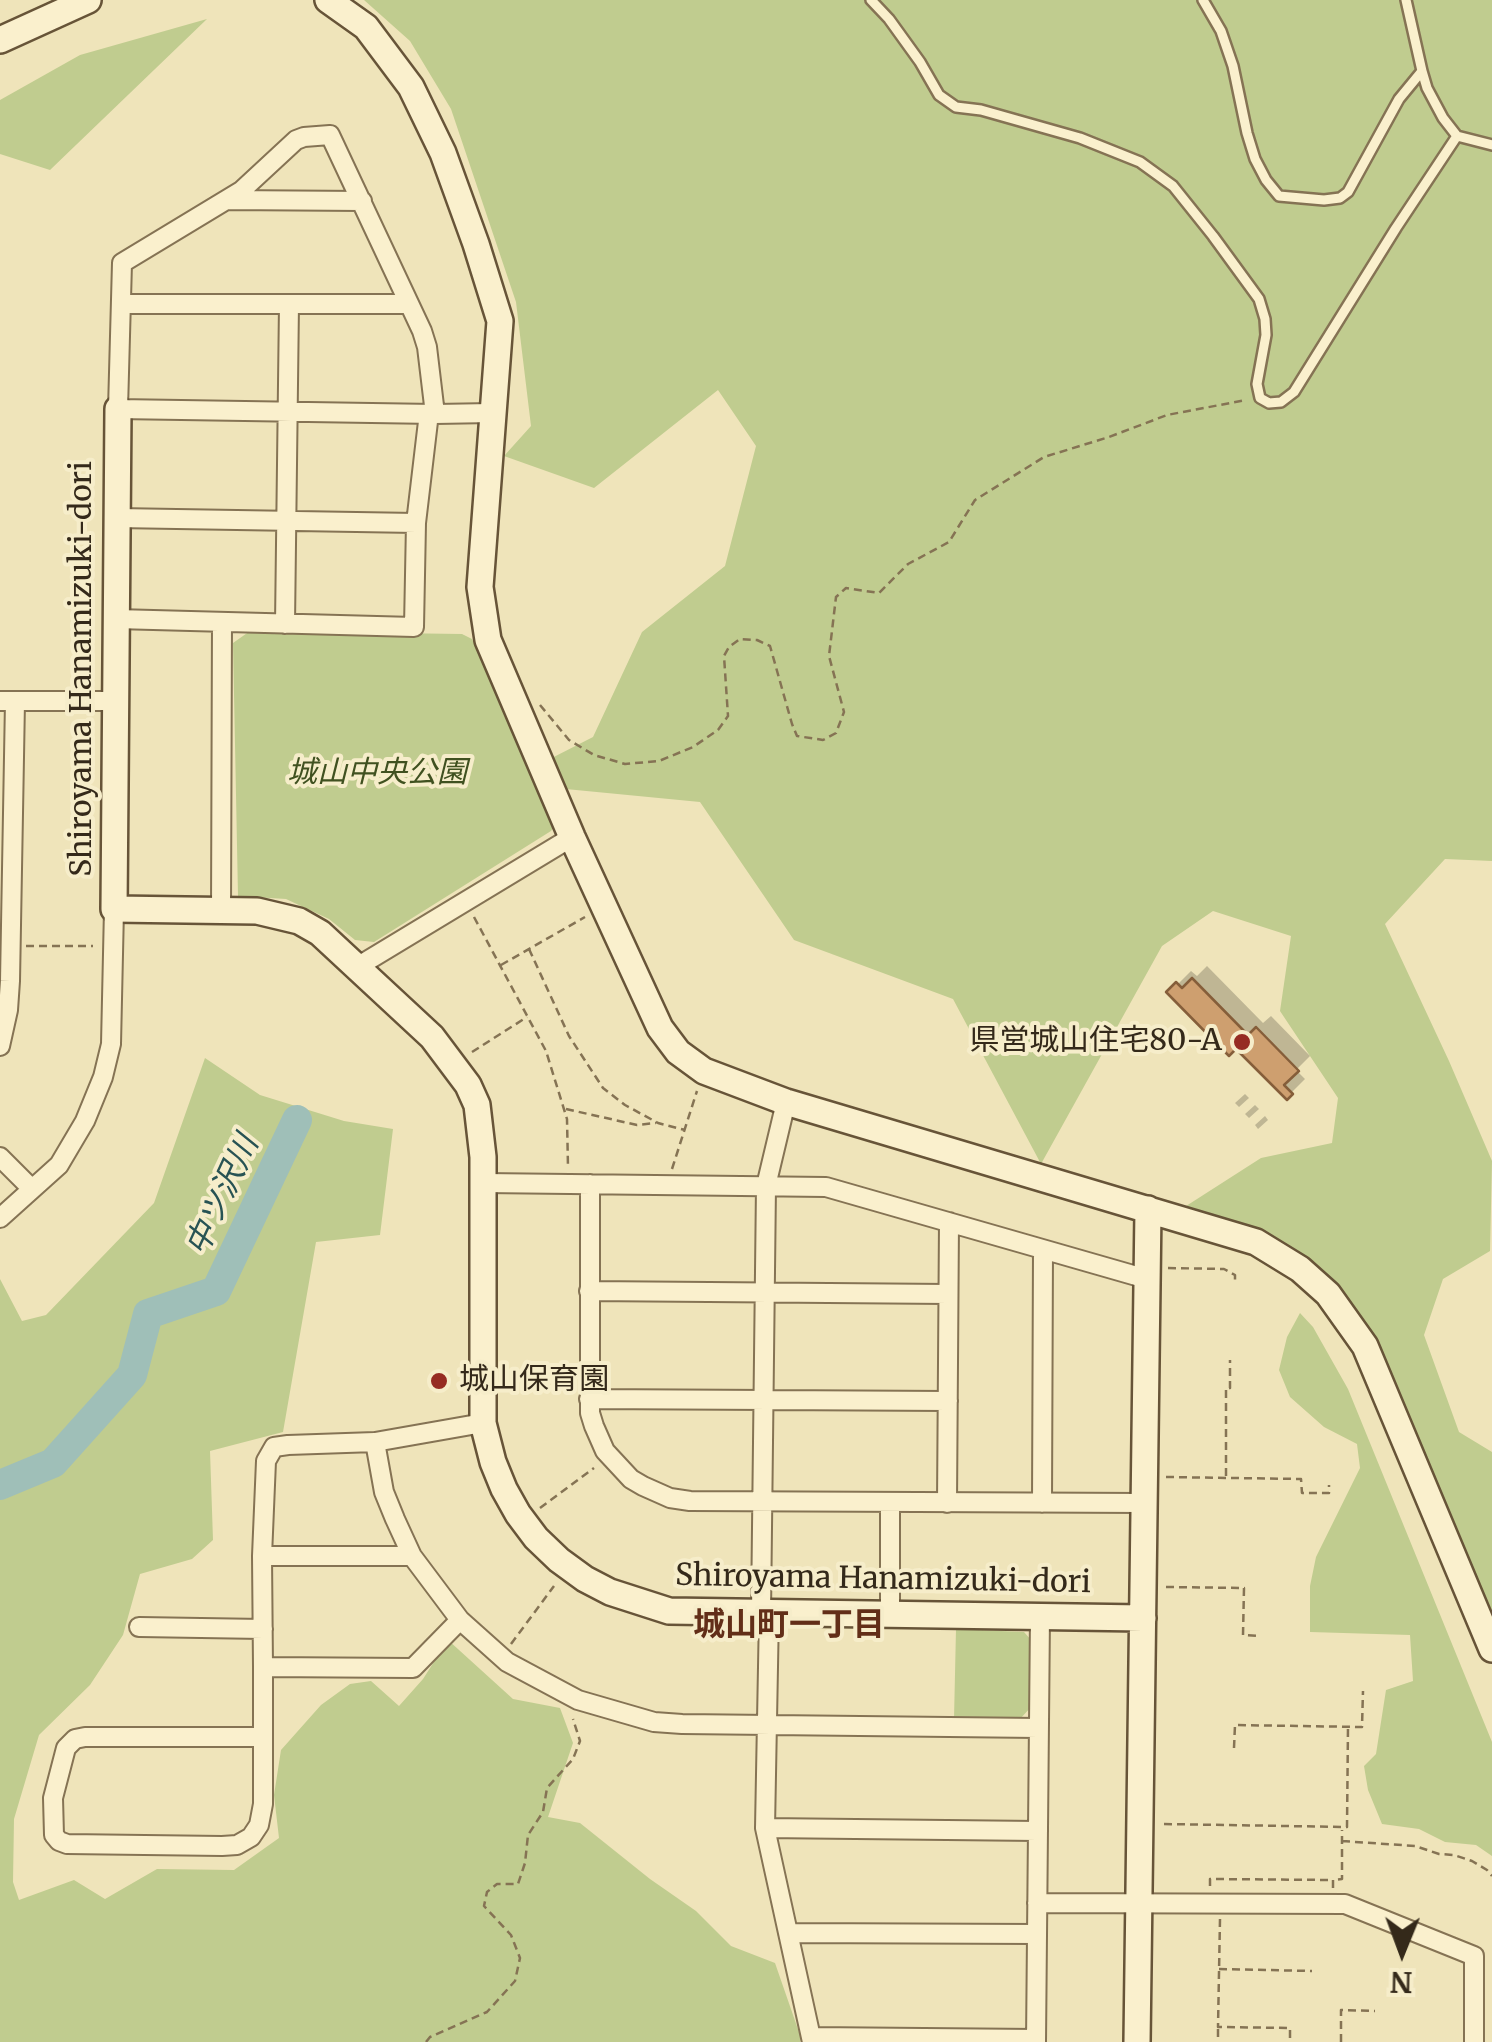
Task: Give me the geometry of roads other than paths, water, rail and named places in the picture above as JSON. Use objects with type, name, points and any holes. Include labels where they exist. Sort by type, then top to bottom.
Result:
[{"type":"street","points":[[0,40],[88,0]]},
{"type":"street","points":[[328,0],[366,27],[410,87],[443,153],[476,244],[500,321],[480,587],[488,640],[572,837],[660,1028],[678,1052],[704,1072],[786,1102],[1256,1242],[1300,1269],[1328,1294],[1364,1346],[1492,1648]]},
{"type":"street","points":[[116,619],[414,627],[416,523],[432,414],[427,347],[330,136],[296,140],[241,190],[122,263],[118,409],[432,414],[492,413]]},
{"type":"street","points":[[226,200],[362,201]]},
{"type":"street","points":[[121,304],[409,304]]},
{"type":"street","points":[[285,624],[288,304]]},
{"type":"street","name":"Shiroyama Hanamizuki-dori","points":[[118,409],[114,909],[257,912],[299,920],[320,932],[432,1037],[454,1064],[477,1105],[482,1130],[483,1422],[504,1489],[536,1538],[585,1579],[610,1592],[668,1610],[1143,1618]]},
{"type":"street","points":[[117,518],[416,523]]},
{"type":"street","points":[[222,622],[222,911]]},
{"type":"street","points":[[0,1046],[8,1010],[12,946],[8,701],[116,701]]},
{"type":"street","points":[[357,967],[572,837]]},
{"type":"street","points":[[0,1218],[58,1165],[86,1121],[111,1044],[114,909]]},
{"type":"street","points":[[786,1102],[766,1186],[765,1828],[812,2039],[1036,2041],[1040,1616]]},
{"type":"street","points":[[0,1157],[32,1189]]},
{"type":"street","points":[[484,1183],[826,1187],[1043,1250],[1152,1271]]},
{"type":"street","points":[[590,1184],[589,1399],[594,1426],[610,1457],[632,1479],[670,1498],[690,1501],[1144,1504]]},
{"type":"street","points":[[1137,2042],[1144,1504],[1152,1271],[1148,1209]]},
{"type":"street","points":[[947,1502],[949,1222]]},
{"type":"street","points":[[1042,1503],[1043,1250]]},
{"type":"street","points":[[589,1291],[948,1294]]},
{"type":"street","points":[[589,1399],[948,1401]]},
{"type":"street","points":[[263,1737],[75,1739],[66,1748],[53,1798],[54,1835],[68,1844],[237,1844],[250,1837],[259,1825],[263,1804],[263,1737],[263,1667],[263,1630],[262,1556],[266,1461],[274,1448],[288,1444],[375,1442],[483,1422]]},
{"type":"street","points":[[375,1442],[384,1492],[412,1556],[460,1620],[502,1657],[566,1694],[654,1722],[1038,1728]]},
{"type":"street","points":[[890,1502],[890,1615]]},
{"type":"street","points":[[262,1556],[412,1556]]},
{"type":"street","points":[[263,1667],[413,1668],[460,1620]]},
{"type":"street","points":[[139,1627],[263,1630]]},
{"type":"street","points":[[765,1828],[1037,1831]]},
{"type":"street","points":[[1037,1903],[1139,1904],[1215,1899],[1345,1904],[1474,1956],[1474,2042]]},
{"type":"street","points":[[788,1933],[1036,1934]]},
{"type":"lane","points":[[871,0],[889,19],[940,95],[956,107],[1080,138],[1140,162],[1173,186],[1259,298],[1266,336],[1257,384],[1260,398],[1270,403],[1281,402],[1294,392],[1457,136]]},
{"type":"lane","points":[[1203,0],[1222,31],[1256,160],[1279,196],[1324,200],[1340,198],[1348,192],[1399,99],[1422,71]]},
{"type":"lane","points":[[1406,0],[1422,71],[1435,104],[1457,136],[1492,146]]},
{"type":"waterway","name":"中ツ沢川","points":[[0,1485],[53,1463],[132,1375],[148,1314],[216,1291],[297,1120]]},
{"type":"place","name":"県営城山住宅80-A","points":[[1242,1042]]},
{"type":"place","name":"城山保育園","points":[[439,1381]]},
{"type":"district","name":"城山町一丁目","points":[[789,1626]]},
{"type":"park label","name":"城山中央公園","points":[[377,774]]}]
